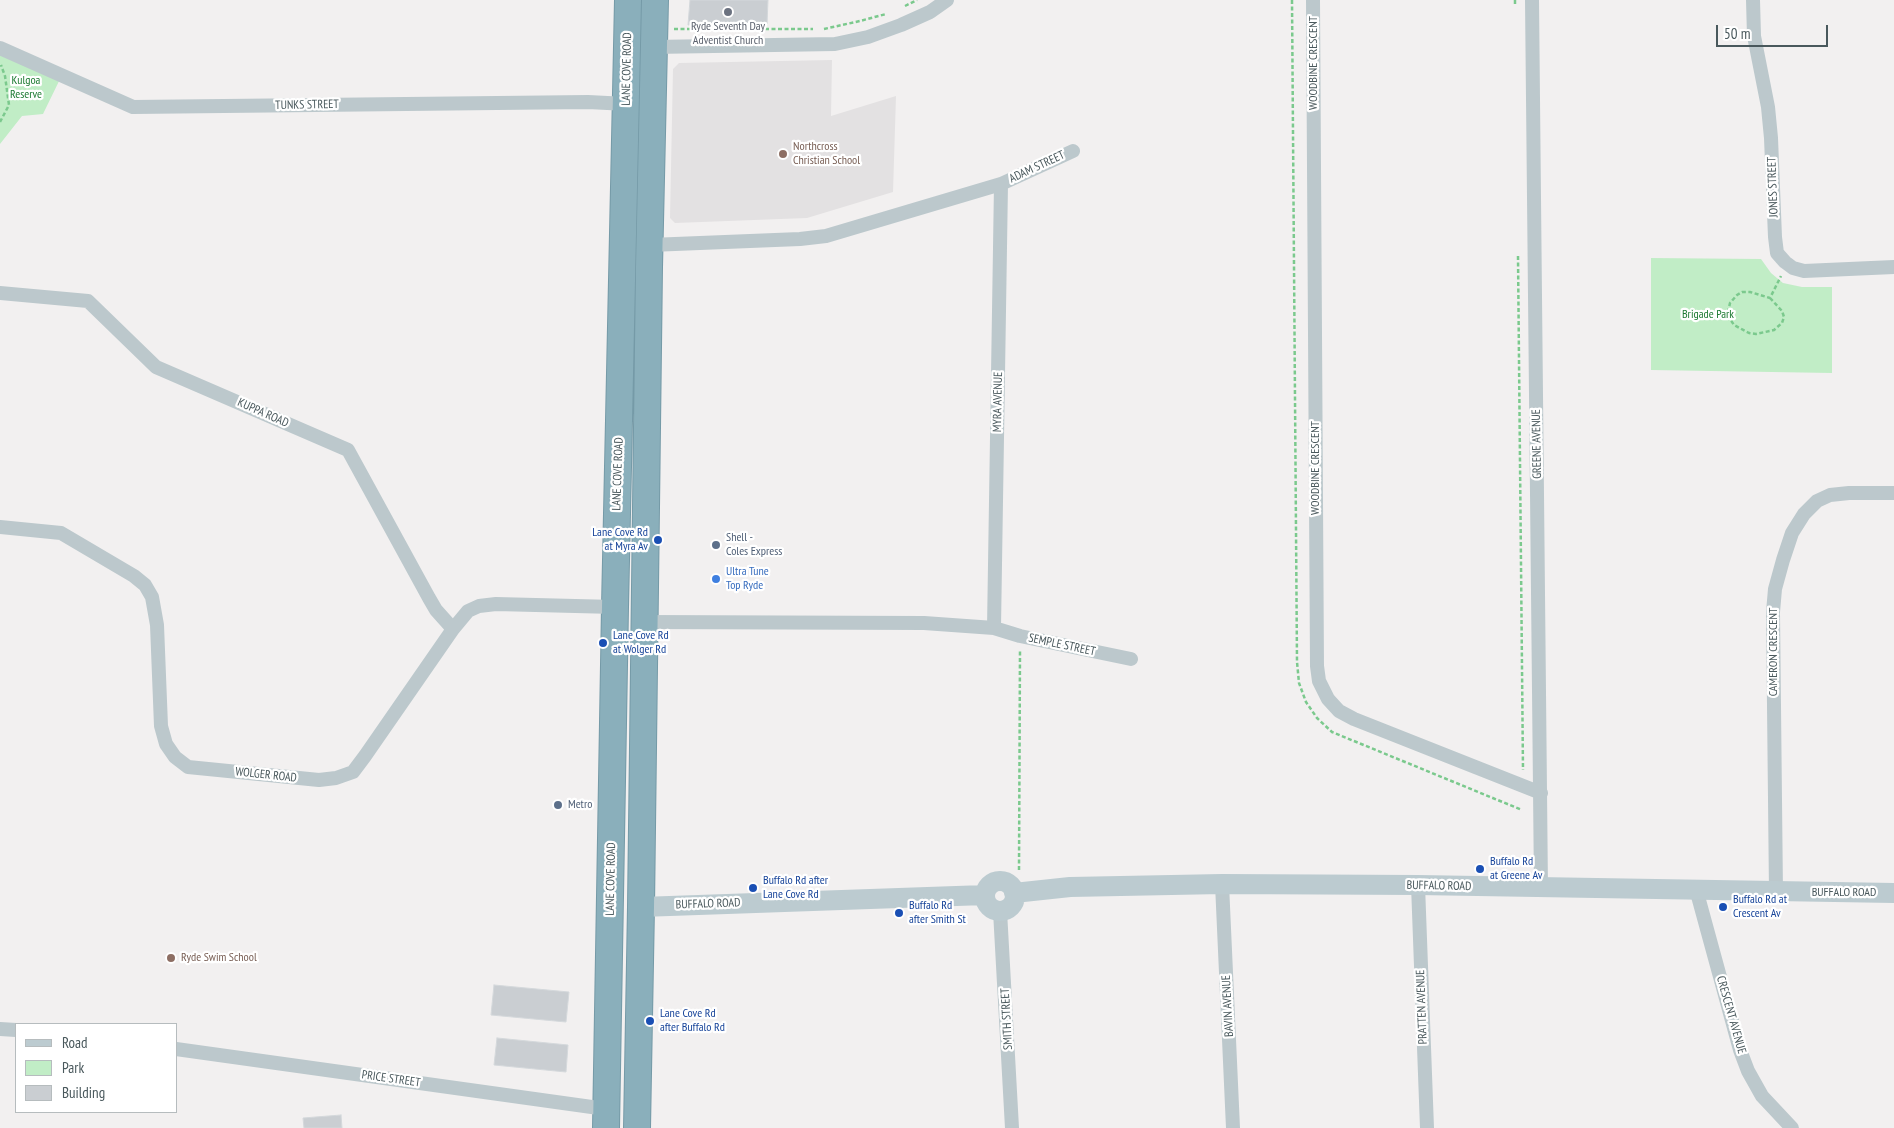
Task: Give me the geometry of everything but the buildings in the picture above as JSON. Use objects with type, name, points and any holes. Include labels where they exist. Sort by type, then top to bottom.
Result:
[{"type":"highway","name":"LANE COVE ROAD","points":[[606,1119],[628,0]]},
{"type":"highway","name":"LANE COVE ROAD","points":[[637,1128],[655,0]]},
{"type":"highway","name":"BUFFALO ROAD","points":[[611,908],[641,907]]},
{"type":"street","points":[[653,47],[835,44],[868,37],[901,25],[930,12],[947,0]]},
{"type":"street","name":"WOODBINE CRESCENT","points":[[1313,0],[1317,666],[1319,681],[1328,699],[1339,711],[1354,719],[1541,793]]},
{"type":"street","name":"GREENE AVENUE","points":[[1532,0],[1541,888]]},
{"type":"street","name":"JONES STREET","points":[[1754,0],[1754,36],[1768,107],[1771,138],[1777,253],[1787,264]]},
{"type":"street","name":"TUNKS STREET","points":[[0,48],[134,107],[588,102],[626,104]]},
{"type":"street","name":"ADAM STREET","points":[[1001,184],[1073,150]]},
{"type":"street","points":[[650,245],[800,239],[826,236],[1001,184]]},
{"type":"street","name":"MYRA AVENUE","points":[[994,628],[1001,184]]},
{"type":"street","points":[[1787,264],[1804,271],[1894,268]]},
{"type":"street","name":"KUPPA ROAD","points":[[0,293],[88,301],[156,366],[348,450],[436,610],[453,629]]},
{"type":"street","name":"CAMERON CRESCENT","points":[[1776,893],[1773,612],[1775,589],[1783,560],[1792,534],[1804,514],[1817,501],[1830,495],[1849,493],[1894,493]]},
{"type":"street","name":"WOLGER ROAD","points":[[0,527],[61,532],[134,576],[145,585],[152,597],[157,625],[161,726],[166,744],[175,757],[188,767],[292,779],[319,780],[336,778],[353,772],[453,629],[468,612],[479,606],[496,604],[615,607]]},
{"type":"street","points":[[644,622],[924,623],[994,628]]},
{"type":"street","name":"SEMPLE STREET","points":[[994,628],[1020,636],[1130,659]]},
{"type":"street","points":[[1001,882],[1010,886],[1014,894],[1009,908],[1000,911],[987,904],[985,895],[986,890],[992,883],[1001,882]]},
{"type":"street","name":"BUFFALO ROAD","points":[[1014,894],[1070,887],[1222,884],[1696,889],[1776,893],[1894,893]]},
{"type":"street","name":"BAVIN AVENUE","points":[[1222,884],[1234,1128]]},
{"type":"street","name":"PRATTEN AVENUE","points":[[1418,886],[1427,1128]]},
{"type":"street","name":"CRESCENT AVENUE","points":[[1696,889],[1740,1050],[1748,1071],[1762,1096],[1792,1128]]},
{"type":"street","name":"BUFFALO ROAD","points":[[641,907],[985,895]]},
{"type":"street","name":"SMITH STREET","points":[[1000,911],[1012,1128]]},
{"type":"street","points":[[0,1029],[15,1030]]},
{"type":"street","name":"PRICE STREET","points":[[178,1050],[606,1119]]},
{"type":"path","points":[[901,8],[918,0]]},
{"type":"path","points":[[672,29],[824,28],[860,22],[892,12]]},
{"type":"path","points":[[0,63],[5,76],[9,105],[0,122]]},
{"type":"path","points":[[1518,256],[1523,770]]},
{"type":"path","points":[[1770,298],[1787,264]]},
{"type":"path","points":[[1750,292],[1770,298],[1782,311],[1784,317],[1782,323],[1774,330],[1749,333],[1734,326],[1728,312],[1730,303],[1740,293],[1750,292]]},
{"type":"path","points":[[1018,870],[1020,636]]},
{"type":"shaded area","name":"Northcross Christian School","points":[[832,60],[831,116],[896,96],[893,192],[807,218],[675,223],[670,218],[673,69],[679,63]]},
{"type":"green space","name":"Kulgoa Reserve","points":[[0,48],[62,75],[43,114],[22,116],[0,144]]},
{"type":"green space","name":"Brigade Park","points":[[1651,258],[1761,259],[1771,273],[1783,283],[1802,287],[1832,287],[1832,373],[1651,370]]},
{"type":"place","name":"Ryde Seventh Day Adventist Church","points":[[728,12]]},
{"type":"place","name":"Northcross Christian School","points":[[783,154]]},
{"type":"place","name":"Lane Cove Rd at Myra Av","points":[[658,540]]},
{"type":"place","name":"Shell - Coles Express","points":[[716,545]]},
{"type":"place","name":"Ultra Tune Top Ryde","points":[[716,579]]},
{"type":"place","name":"Lane Cove Rd at Wolger Rd","points":[[603,643]]},
{"type":"place","name":"Metro","points":[[558,805]]},
{"type":"place","name":"Buffalo Rd at Greene Av","points":[[1480,869]]},
{"type":"place","name":"Buffalo Rd after Lane Cove Rd","points":[[753,888]]},
{"type":"place","name":"Buffalo Rd at Crescent Av","points":[[1723,907]]},
{"type":"place","name":"Buffalo Rd after Smith St","points":[[899,913]]},
{"type":"place","name":"Ryde Swim School","points":[[171,958]]},
{"type":"place","name":"Lane Cove Rd after Buffalo Rd","points":[[650,1021]]}]
